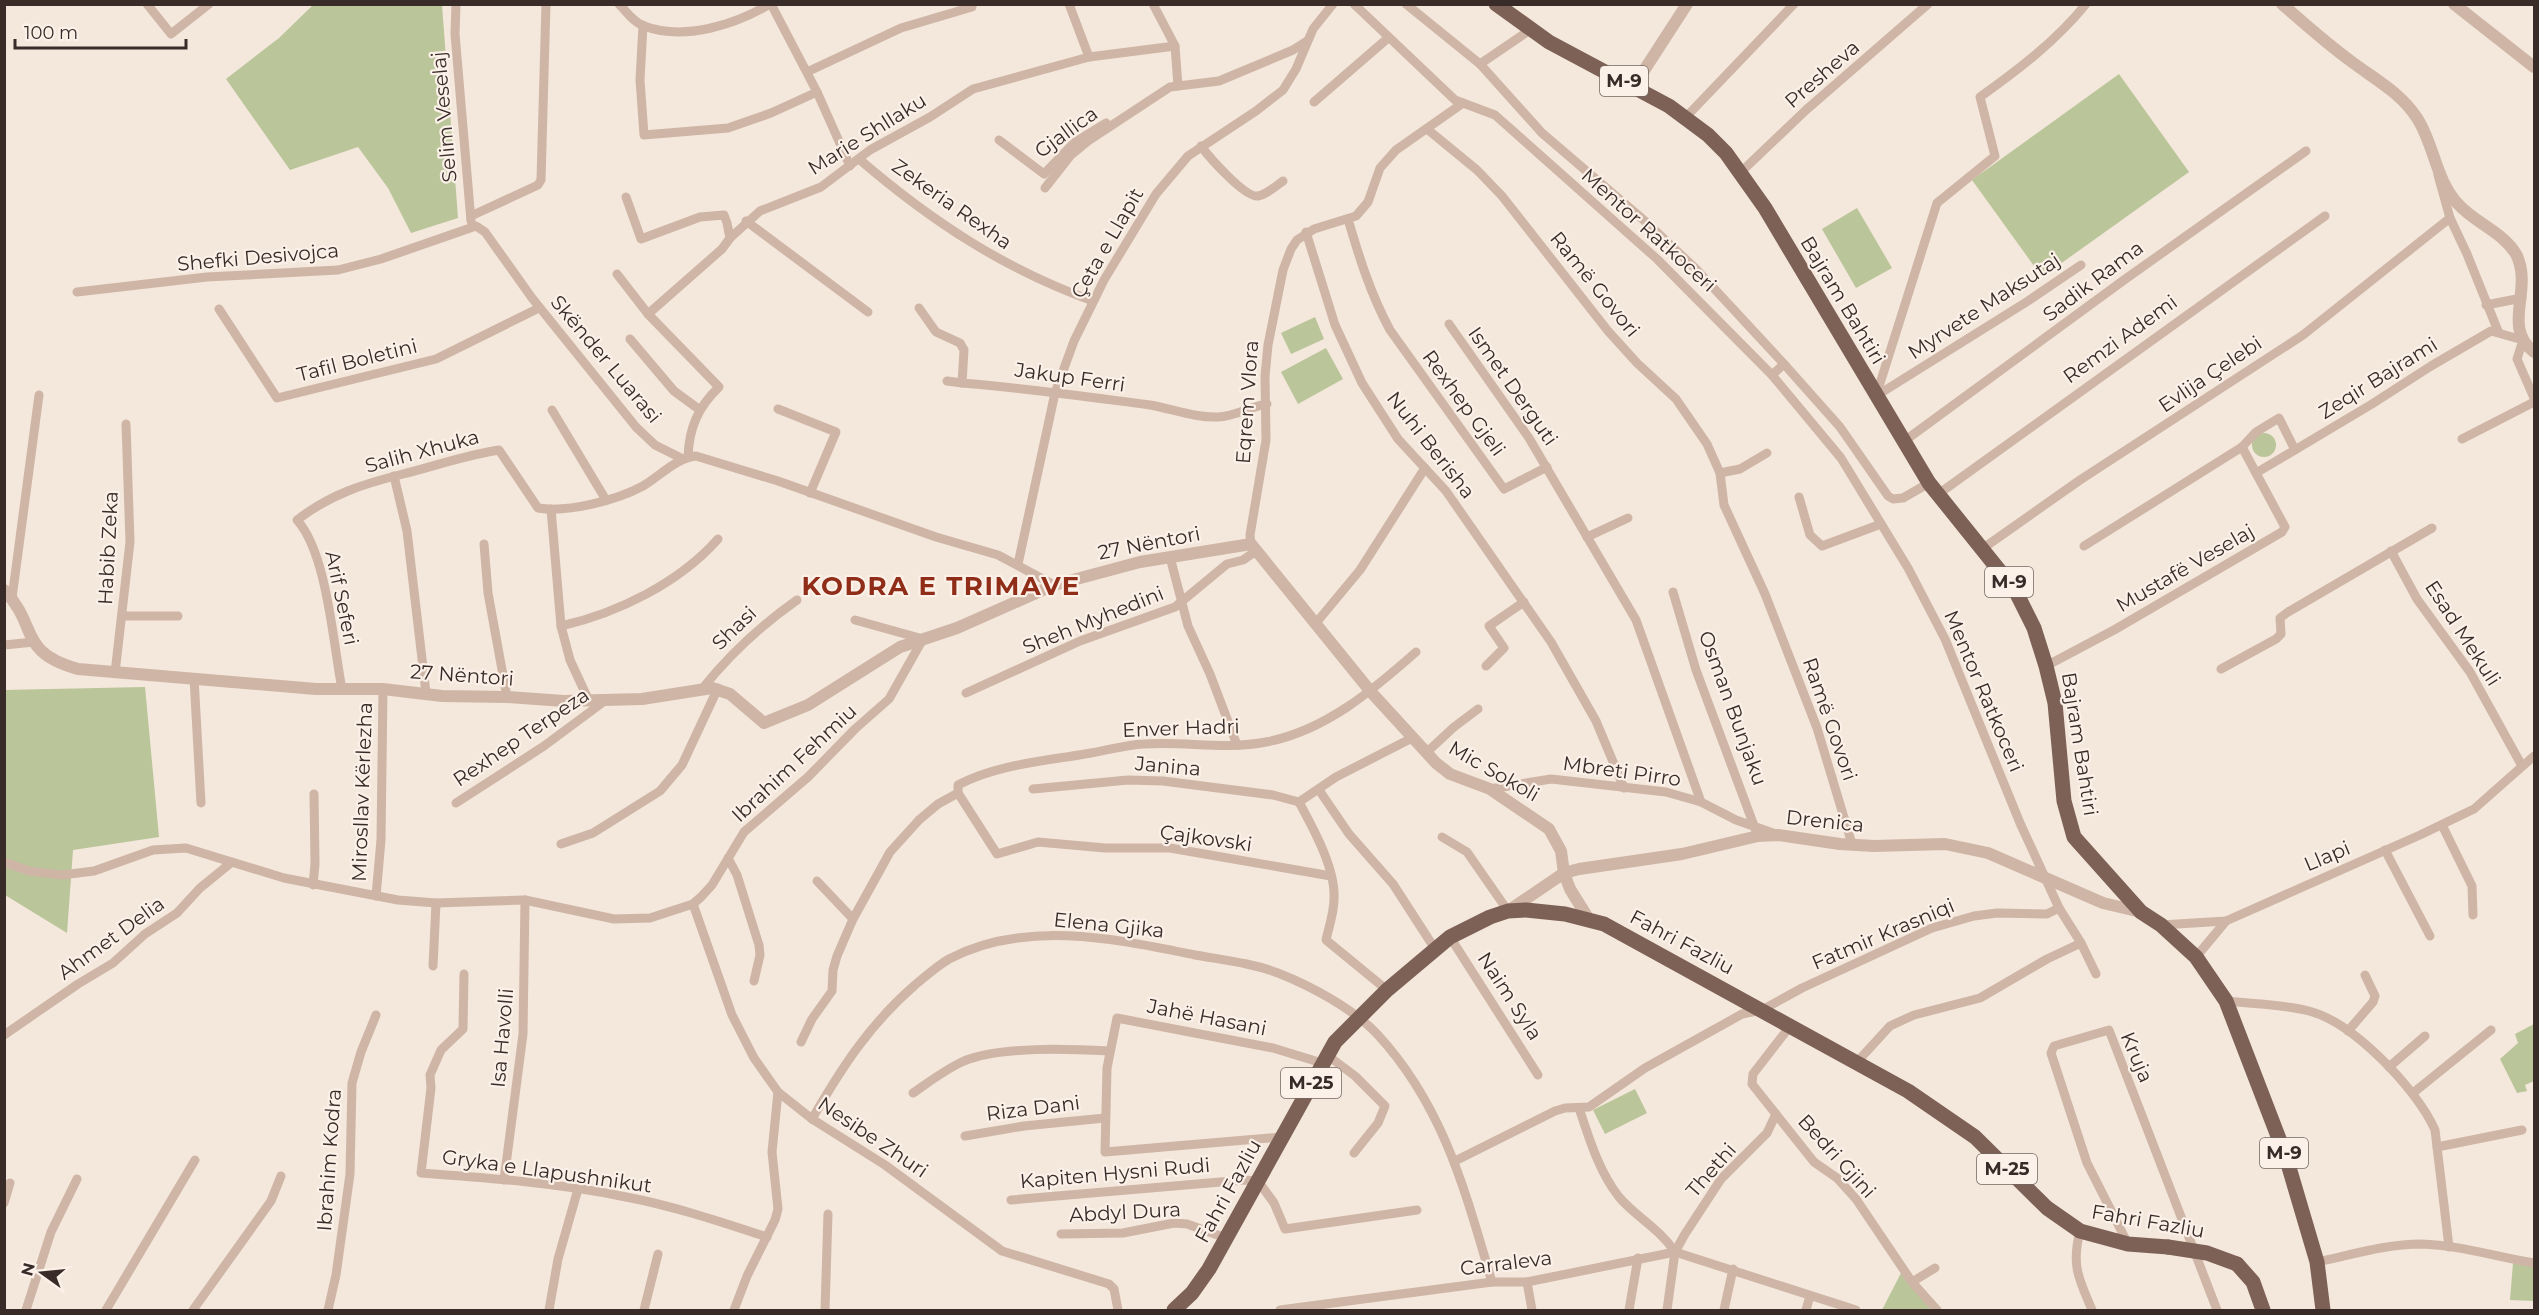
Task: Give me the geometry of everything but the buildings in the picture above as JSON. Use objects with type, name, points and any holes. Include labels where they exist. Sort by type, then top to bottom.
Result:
[{"type":"main road","name":"Bajram Bahtiri","points":[[1496,4],[1530,30],[1686,117],[1714,141],[1741,172],[1933,489],[2015,590],[2025,608],[2046,666],[2055,703],[2064,801],[2074,837],[2141,912],[2161,925],[2196,957],[2226,1001],[2286,1157],[2317,1262],[2323,1311]]},
{"type":"main road","name":"Fahri Fazliu","points":[[1174,1311],[1192,1293],[1209,1269],[1324,1059],[1359,1017],[1450,937],[1471,925],[1508,911],[1543,911],[1587,918],[1627,936],[1929,1103],[1975,1137],[2047,1208],[2080,1231],[2128,1244],[2207,1253],[2237,1264],[2253,1282],[2263,1311]]},
{"type":"street","points":[[147,4],[171,33],[209,4]]},
{"type":"street","name":"Selim Veselaj","points":[[456,4],[455,34],[471,222]]},
{"type":"street","name":"Shefki Desivojca","points":[[77,292],[207,278],[338,270],[381,260],[471,222],[538,185],[541,180],[546,4]]},
{"type":"street","points":[[619,4],[643,25],[675,31],[712,27],[742,19],[770,4],[817,92],[850,166]]},
{"type":"street","points":[[1069,4],[1089,57]]},
{"type":"street","points":[[1153,4],[1175,46],[1178,86]]},
{"type":"street","name":"Çeta e Llapit","points":[[1018,564],[1055,393],[1074,341],[1093,301],[1156,194],[1188,156],[1256,111],[1283,90],[1296,69],[1307,40],[1333,4]]},
{"type":"street","name":"Mentor Ratkoceri","points":[[1354,4],[1449,94],[1463,104],[1495,115],[1657,259],[1772,375],[1840,458],[1881,524],[1945,639],[2020,823],[2059,908],[2096,974]]},
{"type":"street","name":"Remzi Ademi","points":[[1406,4],[1480,64],[1542,133],[1646,222],[1696,269],[1840,427],[1888,496],[1893,499],[1933,489],[2325,216]]},
{"type":"street","points":[[1634,86],[1687,4]]},
{"type":"street","points":[[1686,117],[1794,4]]},
{"type":"street","name":"Presheva","points":[[1741,172],[1806,110],[1928,4]]},
{"type":"street","points":[[1876,396],[1937,203],[1995,156],[1980,97],[2016,72],[2054,39],[2086,4]]},
{"type":"street","points":[[2282,4],[2321,39],[2397,94],[2418,119],[2450,193],[2458,204],[2501,238],[2517,256],[2522,275],[2518,326],[2523,340],[2517,359],[2535,400],[2462,439]]},
{"type":"street","points":[[2454,4],[2535,67]]},
{"type":"street","points":[[807,72],[901,28],[972,7]]},
{"type":"street","points":[[643,25],[640,80],[644,135],[728,128],[771,113],[817,92]]},
{"type":"street","points":[[1480,64],[1530,30]]},
{"type":"street","points":[[1314,102],[1388,38]]},
{"type":"street","points":[[1045,188],[1071,155],[1170,87],[1219,81],[1293,50],[1307,40]]},
{"type":"street","name":"Marie Shllaku","points":[[648,314],[723,249],[746,221],[772,205],[821,187],[884,141],[930,117],[973,89],[1089,57],[1175,46]]},
{"type":"street","points":[[1306,232],[1356,216],[1368,202],[1380,168],[1388,158],[1401,146],[1463,104]]},
{"type":"street","name":"Gjallica","points":[[999,140],[1044,174],[1087,133],[1128,114]]},
{"type":"street","name":"Ramë Govori","points":[[1427,129],[1477,170],[1502,196],[1608,331],[1637,363],[1676,399],[1707,444],[1720,473],[1724,505],[1765,594],[1801,686],[1832,775],[1852,844]]},
{"type":"street","points":[[1529,146],[1542,133]]},
{"type":"street","points":[[1201,146],[1212,161],[1251,195],[1260,195],[1283,182]]},
{"type":"street","name":"Sadik Rama","points":[[1903,442],[2124,280],[2306,151]]},
{"type":"street","name":"Zekeria Rexha","points":[[860,159],[935,219],[974,245],[1021,271],[1093,301]]},
{"type":"street","points":[[2436,161],[2439,186],[2450,218],[2498,331],[2523,340],[2535,352]]},
{"type":"street","points":[[626,197],[641,238],[710,214],[724,215],[730,238]]},
{"type":"street","name":"Evlija Çelebi","points":[[1982,549],[2080,480],[2303,335],[2450,218]]},
{"type":"street","name":"Rexhep Gjeli","points":[[1348,219],[1364,270],[1380,312],[1390,330],[1415,368],[1504,489],[1547,467]]},
{"type":"street","points":[[746,221],[868,312]]},
{"type":"street","name":"Skënder Luarasi","points":[[471,222],[485,232],[539,308],[641,432],[655,445],[686,458],[704,457],[936,537],[978,548],[1018,564],[1054,585]]},
{"type":"street","name":"Eqrem Vlora","points":[[1254,548],[1250,535],[1266,440],[1266,361],[1283,270],[1290,249],[1306,232]]},
{"type":"street","name":"Nuhi Berisha","points":[[1306,232],[1344,349],[1378,411],[1403,446],[1446,491],[1551,642],[1596,721],[1624,788]]},
{"type":"street","name":"Myrvete Maksutaj","points":[[1876,396],[2019,307],[2081,265]]},
{"type":"street","points":[[589,701],[570,660],[561,626],[551,509],[606,500],[642,486],[686,458],[693,424],[700,410],[719,387],[648,314],[617,274]]},
{"type":"street","points":[[2486,305],[2522,298]]},
{"type":"street","name":"Tafil Boletini","points":[[219,309],[278,398],[436,359],[539,308]]},
{"type":"street","points":[[919,308],[936,333],[960,343],[964,350],[962,383]]},
{"type":"street","name":"Ismet Derguti","points":[[1449,324],[1547,467]]},
{"type":"street","name":"Zeqir Bajrami","points":[[2256,473],[2431,366],[2486,334],[2498,331]]},
{"type":"street","points":[[630,339],[674,391],[700,410]]},
{"type":"street","points":[[1772,375],[1784,364]]},
{"type":"street","name":"Jakup Ferri","points":[[947,381],[1150,405],[1206,417],[1232,415],[1248,408],[1267,404]]},
{"type":"street","points":[[8,594],[39,395]]},
{"type":"street","points":[[778,409],[836,432],[810,493]]},
{"type":"street","points":[[552,410],[606,500]]},
{"type":"street","points":[[2084,546],[2242,447],[2256,432],[2279,418],[2295,450]]},
{"type":"street","name":"Habib Zeka","points":[[115,673],[123,616],[130,513],[126,424]]},
{"type":"street","name":"Mustafë Veselaj","points":[[2046,666],[2114,630],[2282,532],[2284,524],[2242,447]]},
{"type":"street","name":"Salih Xhuka","points":[[297,520],[317,504],[335,494],[447,460],[499,450],[538,508],[551,509]]},
{"type":"street","points":[[1720,473],[1740,469],[1767,453]]},
{"type":"street","points":[[1547,467],[1636,620],[1701,802]]},
{"type":"street","points":[[1316,623],[1360,570],[1425,468]]},
{"type":"street","points":[[394,476],[407,531],[426,693]]},
{"type":"street","points":[[1799,497],[1810,535],[1822,546],[1881,524]]},
{"type":"street","points":[[1587,537],[1628,518]]},
{"type":"street","name":"Arif Seferi","points":[[297,520],[306,530],[325,588],[342,689]]},
{"type":"street","points":[[2221,669],[2276,639],[2281,634],[2280,618],[2288,612],[2432,528]]},
{"type":"street","points":[[561,626],[598,616],[658,587],[689,567],[718,538]]},
{"type":"street","points":[[484,544],[488,593],[507,696]]},
{"type":"street","name":"27 Nëntori","points":[[8,594],[34,642],[44,655],[60,664],[87,671],[316,689],[383,689],[456,697],[507,696],[589,701],[642,699],[718,688],[730,694],[764,723],[808,705],[884,656],[923,639],[957,628],[1054,585],[1124,565],[1170,557],[1254,548]]},
{"type":"street","name":"Sheh Myhedini","points":[[966,693],[1080,641],[1169,610],[1227,564],[1243,560],[1254,548]]},
{"type":"street","name":"Mic Sokoli","points":[[1254,548],[1371,692],[1426,753],[1450,774],[1490,789],[1549,829],[1561,851],[1564,873],[1576,902],[1587,918]]},
{"type":"street","name":"Esad Mekuli","points":[[2391,551],[2417,599],[2470,672],[2522,766]]},
{"type":"street","points":[[1170,557],[1188,626],[1210,674],[1237,745]]},
{"type":"street","name":"Osman Bunjaku","points":[[1673,592],[1696,670],[1757,832]]},
{"type":"street","name":"Shasi","points":[[702,689],[745,640],[765,622],[797,600]]},
{"type":"street","points":[[1486,666],[1504,648],[1489,626],[1524,602]]},
{"type":"street","points":[[123,616],[178,616]]},
{"type":"street","points":[[855,620],[923,639]]},
{"type":"street","name":"Ibrahim Fehmiu","points":[[4,862],[29,871],[62,874],[94,870],[153,850],[186,848],[256,871],[313,885],[376,896],[436,903],[525,900],[591,915],[634,920],[668,914],[693,904],[712,885],[744,832],[808,777],[855,729],[880,708],[897,687],[923,639]]},
{"type":"street","points":[[4,645],[34,642]]},
{"type":"street","points":[[1371,692],[1416,652]]},
{"type":"street","points":[[194,678],[201,803]]},
{"type":"street","points":[[561,844],[593,833],[660,791],[682,765],[718,688]]},
{"type":"street","name":"Mirosllav Kërlezha","points":[[376,896],[381,829],[383,689]]},
{"type":"street","name":"Enver Hadri","points":[[801,1042],[812,1019],[832,991],[834,963],[853,919],[890,852],[904,834],[938,804],[958,793],[958,785],[992,773],[1126,746],[1178,743],[1237,745],[1267,742],[1306,729],[1371,692]]},
{"type":"street","name":"Rexhep Terpeza","points":[[456,803],[544,746],[606,700]]},
{"type":"street","name":"Mic Sokoli","points":[[1426,753],[1478,709]]},
{"type":"street","points":[[1387,990],[1326,940],[1334,898],[1331,876],[1299,802],[1336,777],[1412,738]]},
{"type":"street","name":"Llapi","points":[[2161,925],[2226,921],[2442,825],[2474,809],[2535,756]]},
{"type":"street","name":"Mbreti Pirro","points":[[1490,789],[1551,779],[1666,792],[1701,802],[1757,832]]},
{"type":"street","name":"Janina","points":[[1033,789],[1128,780],[1163,781],[1273,795],[1299,802]]},
{"type":"street","points":[[1319,790],[1349,834],[1394,884],[1435,949]]},
{"type":"street","name":"Çajkovski","points":[[958,793],[997,854],[1038,842],[1105,848],[1180,849],[1331,876]]},
{"type":"street","points":[[313,885],[314,794]]},
{"type":"street","points":[[2442,825],[2472,886],[2474,915]]},
{"type":"street","name":"Drenica","points":[[1508,911],[1564,873],[1594,866],[1682,854],[1757,832],[1852,844],[1946,844],[1966,848],[1988,853],[2103,903],[2141,912]]},
{"type":"street","points":[[1442,837],[1467,852],[1508,911]]},
{"type":"street","points":[[2385,850],[2430,936]]},
{"type":"street","points":[[728,858],[737,875],[759,945],[760,955],[754,981]]},
{"type":"street","name":"Ahmet Delia","points":[[4,1035],[113,963],[145,934],[177,913],[200,888],[232,862]]},
{"type":"street","points":[[817,881],[853,919]]},
{"type":"street","name":"Isa Havolli","points":[[504,1180],[523,1034],[525,900]]},
{"type":"street","points":[[433,966],[436,903]]},
{"type":"street","name":"Nesibe Zhuri","points":[[693,904],[732,1015],[754,1058],[778,1092],[812,1119],[885,1165],[1002,1251],[1109,1284],[1114,1288],[1118,1311]]},
{"type":"street","name":"Fatmir Krasniqi","points":[[1455,1161],[1555,1111],[1579,1108],[1594,1103],[1645,1068],[1742,1014],[1762,1010],[1893,944],[1942,925],[1997,913],[2048,914],[2059,908]]},
{"type":"street","name":"Llapi","points":[[2196,957],[2226,921]]},
{"type":"street","name":"Elena Gjika","points":[[812,1119],[854,1050],[905,994],[946,961],[979,946],[1051,935],[1086,937],[1129,942],[1260,967],[1290,978],[1359,1017],[1394,1054],[1429,1104],[1455,1161],[1492,1282]]},
{"type":"street","name":"Naim Syla","points":[[1450,937],[1538,1075]]},
{"type":"street","points":[[1857,1062],[1877,1038],[1900,1020],[1980,998],[2080,942]]},
{"type":"street","name":"Gryka e Llapushnikut","points":[[464,974],[463,1029],[444,1045],[429,1075],[430,1088],[421,1173],[504,1180],[578,1190],[668,1207],[767,1237]]},
{"type":"street","points":[[2348,1031],[2373,1002],[2375,996],[2365,975]]},
{"type":"street","points":[[2226,1001],[2310,1011],[2337,1022],[2389,1067],[2413,1093],[2435,1130],[2439,1180],[2449,1247]]},
{"type":"street","name":"Ibrahim Kodra","points":[[328,1311],[336,1275],[350,1174],[352,1083],[361,1052],[376,1015]]},
{"type":"street","name":"Jahë Hasani","points":[[1110,1051],[1117,1018],[1324,1059]]},
{"type":"street","name":"Bedri Gjini","points":[[1791,1025],[1753,1074],[1755,1089],[1814,1162],[1837,1178],[1856,1199],[1912,1282],[1937,1311]]},
{"type":"street","name":"Kruja","points":[[2128,1244],[2086,1163],[2051,1053],[2054,1046],[2109,1030],[2217,1311]]},
{"type":"street","points":[[2413,1093],[2491,1030]]},
{"type":"street","points":[[2389,1067],[2425,1036]]},
{"type":"street","points":[[913,1093],[950,1069],[974,1058],[1038,1050],[1110,1051],[1105,1152],[1282,1137]]},
{"type":"street","points":[[1324,1059],[1355,1076],[1384,1106],[1378,1123],[1354,1153]]},
{"type":"street","points":[[734,1311],[747,1276],[778,1209],[772,1152],[778,1092]]},
{"type":"street","points":[[1579,1108],[1595,1154],[1619,1197],[1666,1238],[1675,1252],[1667,1311]]},
{"type":"street","name":"Thethi","points":[[1675,1252],[1693,1219],[1721,1179],[1760,1143],[1776,1114]]},
{"type":"street","name":"Riza Dani","points":[[965,1136],[1024,1126],[1105,1118]]},
{"type":"street","points":[[2437,1147],[2522,1130]]},
{"type":"street","points":[[106,1311],[195,1160]]},
{"type":"street","points":[[193,1311],[271,1201],[281,1176]]},
{"type":"street","points":[[26,1311],[51,1232],[77,1179]]},
{"type":"street","name":"Kapiten Hysni Rudi","points":[[1011,1200],[1231,1180],[1258,1181]]},
{"type":"street","points":[[1258,1181],[1274,1203],[1285,1229],[1417,1210]]},
{"type":"street","points":[[4,1203],[10,1183]]},
{"type":"street","points":[[549,1311],[578,1190]]},
{"type":"street","points":[[825,1311],[828,1214]]},
{"type":"street","name":"Abdyl Dura","points":[[1061,1234],[1123,1233],[1174,1223],[1187,1224],[1226,1239]]},
{"type":"street","points":[[2080,1231],[2075,1250],[2075,1264],[2092,1311]]},
{"type":"street","points":[[2317,1262],[2383,1248],[2419,1244],[2449,1247],[2535,1263]]},
{"type":"street","name":"Carraleva","points":[[1285,1310],[1492,1282],[1527,1282],[1675,1252],[1733,1269],[1856,1311]]},
{"type":"street","points":[[644,1311],[658,1254]]},
{"type":"street","points":[[1629,1311],[1638,1258]]},
{"type":"street","points":[[1912,1282],[1935,1268]]},
{"type":"street","points":[[1724,1311],[1733,1269]]},
{"type":"street","points":[[1527,1282],[1532,1311]]},
{"type":"street","points":[[1806,1311],[1810,1296]]},
{"type":"green space","points":[[313,5],[442,5],[458,218],[411,233],[388,188],[358,147],[290,170],[226,79],[279,38]]},
{"type":"green space","points":[[2119,74],[2189,172],[2042,277],[1972,180]]},
{"type":"green space","points":[[1857,208],[1892,268],[1856,288],[1822,229]]},
{"type":"green space","points":[[1315,317],[1324,339],[1291,354],[1281,333]]},
{"type":"green space","points":[[1326,348],[1343,379],[1298,404],[1281,372]]},
{"type":"green space","points":[[2264,433],[2269,434],[2275,440],[2275,450],[2269,456],[2264,457],[2259,456],[2253,450],[2252,445],[2253,440],[2259,434]]},
{"type":"green space","points":[[145,687],[159,837],[73,850],[67,933],[5,895],[4,690]]},
{"type":"green space","points":[[2534,1024],[2534,1081],[2525,1085],[2527,1091],[2517,1093],[2500,1059],[2518,1043],[2515,1034]]},
{"type":"green space","points":[[1635,1089],[1647,1113],[1605,1134],[1593,1110]]},
{"type":"green space","points":[[2513,1263],[2534,1266],[2534,1301],[2510,1300]]},
{"type":"green space","points":[[1901,1273],[1931,1310],[1882,1310]]},
{"type":"district","name":"KODRA E TRIMAVE","points":[[941,586]]}]
